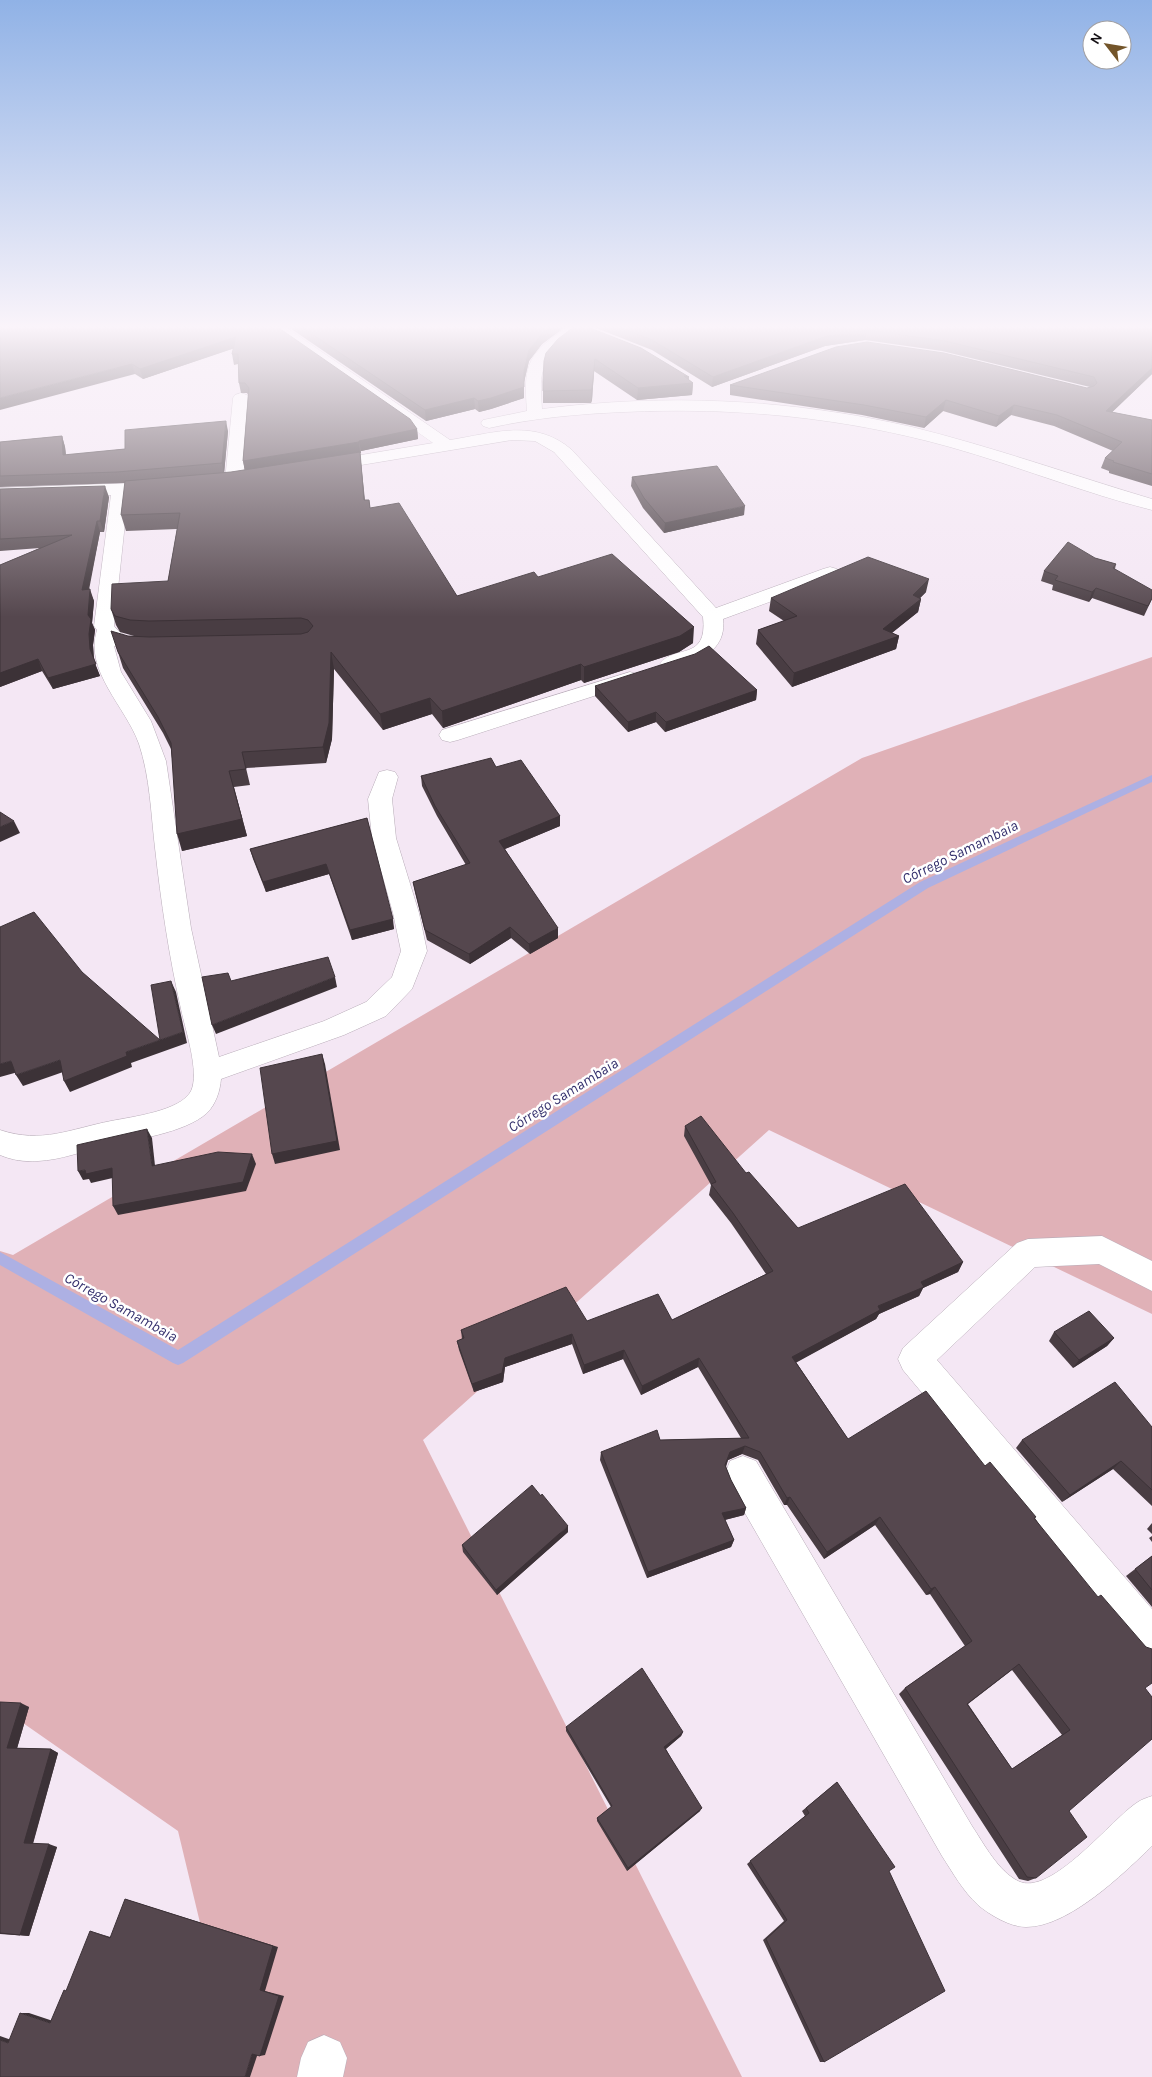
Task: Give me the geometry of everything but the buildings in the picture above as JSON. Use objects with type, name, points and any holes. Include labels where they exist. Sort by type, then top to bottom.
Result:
[{"type":"street","points":[[234,481],[238,423]]},
{"type":"street","points":[[415,423],[440,441]]},
{"type":"street","points":[[440,441],[487,423]]},
{"type":"street","points":[[866,423],[991,453],[1152,505]]},
{"type":"street","points":[[309,469],[440,441],[531,434],[550,440],[566,454],[713,616],[715,626],[713,639],[699,652],[650,671],[450,736]]},
{"type":"street","points":[[215,482],[253,478]]},
{"type":"street","points":[[0,493],[120,490],[177,486]]},
{"type":"street","points":[[0,1142],[11,1148],[32,1149],[135,1128],[176,1116],[199,1103],[205,1090],[207,1072],[182,954],[160,784],[146,732],[110,669],[103,647],[106,631],[104,615],[120,490]]},
{"type":"street","points":[[713,616],[830,573]]},
{"type":"street","points":[[106,631],[115,640],[141,644]]},
{"type":"street","points":[[207,1072],[334,1028],[376,1009],[403,982],[414,951],[406,913],[384,838],[380,799],[387,777]]},
{"type":"street","points":[[1152,1277],[1102,1250],[1028,1253],[915,1359],[1152,1638]]},
{"type":"street","points":[[743,1474],[957,1841],[982,1877],[993,1888],[1015,1902],[1025,1905],[1055,1898],[1093,1871],[1152,1818]]},
{"type":"shaded area","points":[[1152,657],[1152,1314],[769,1130],[423,1440],[742,2077],[237,2077],[178,1831],[0,1707],[0,1251],[13,1255],[862,758]]},
{"type":"waterway","name":"Córrego Samambaia","points":[[0,1258],[178,1358],[924,885],[1152,778]]}]
